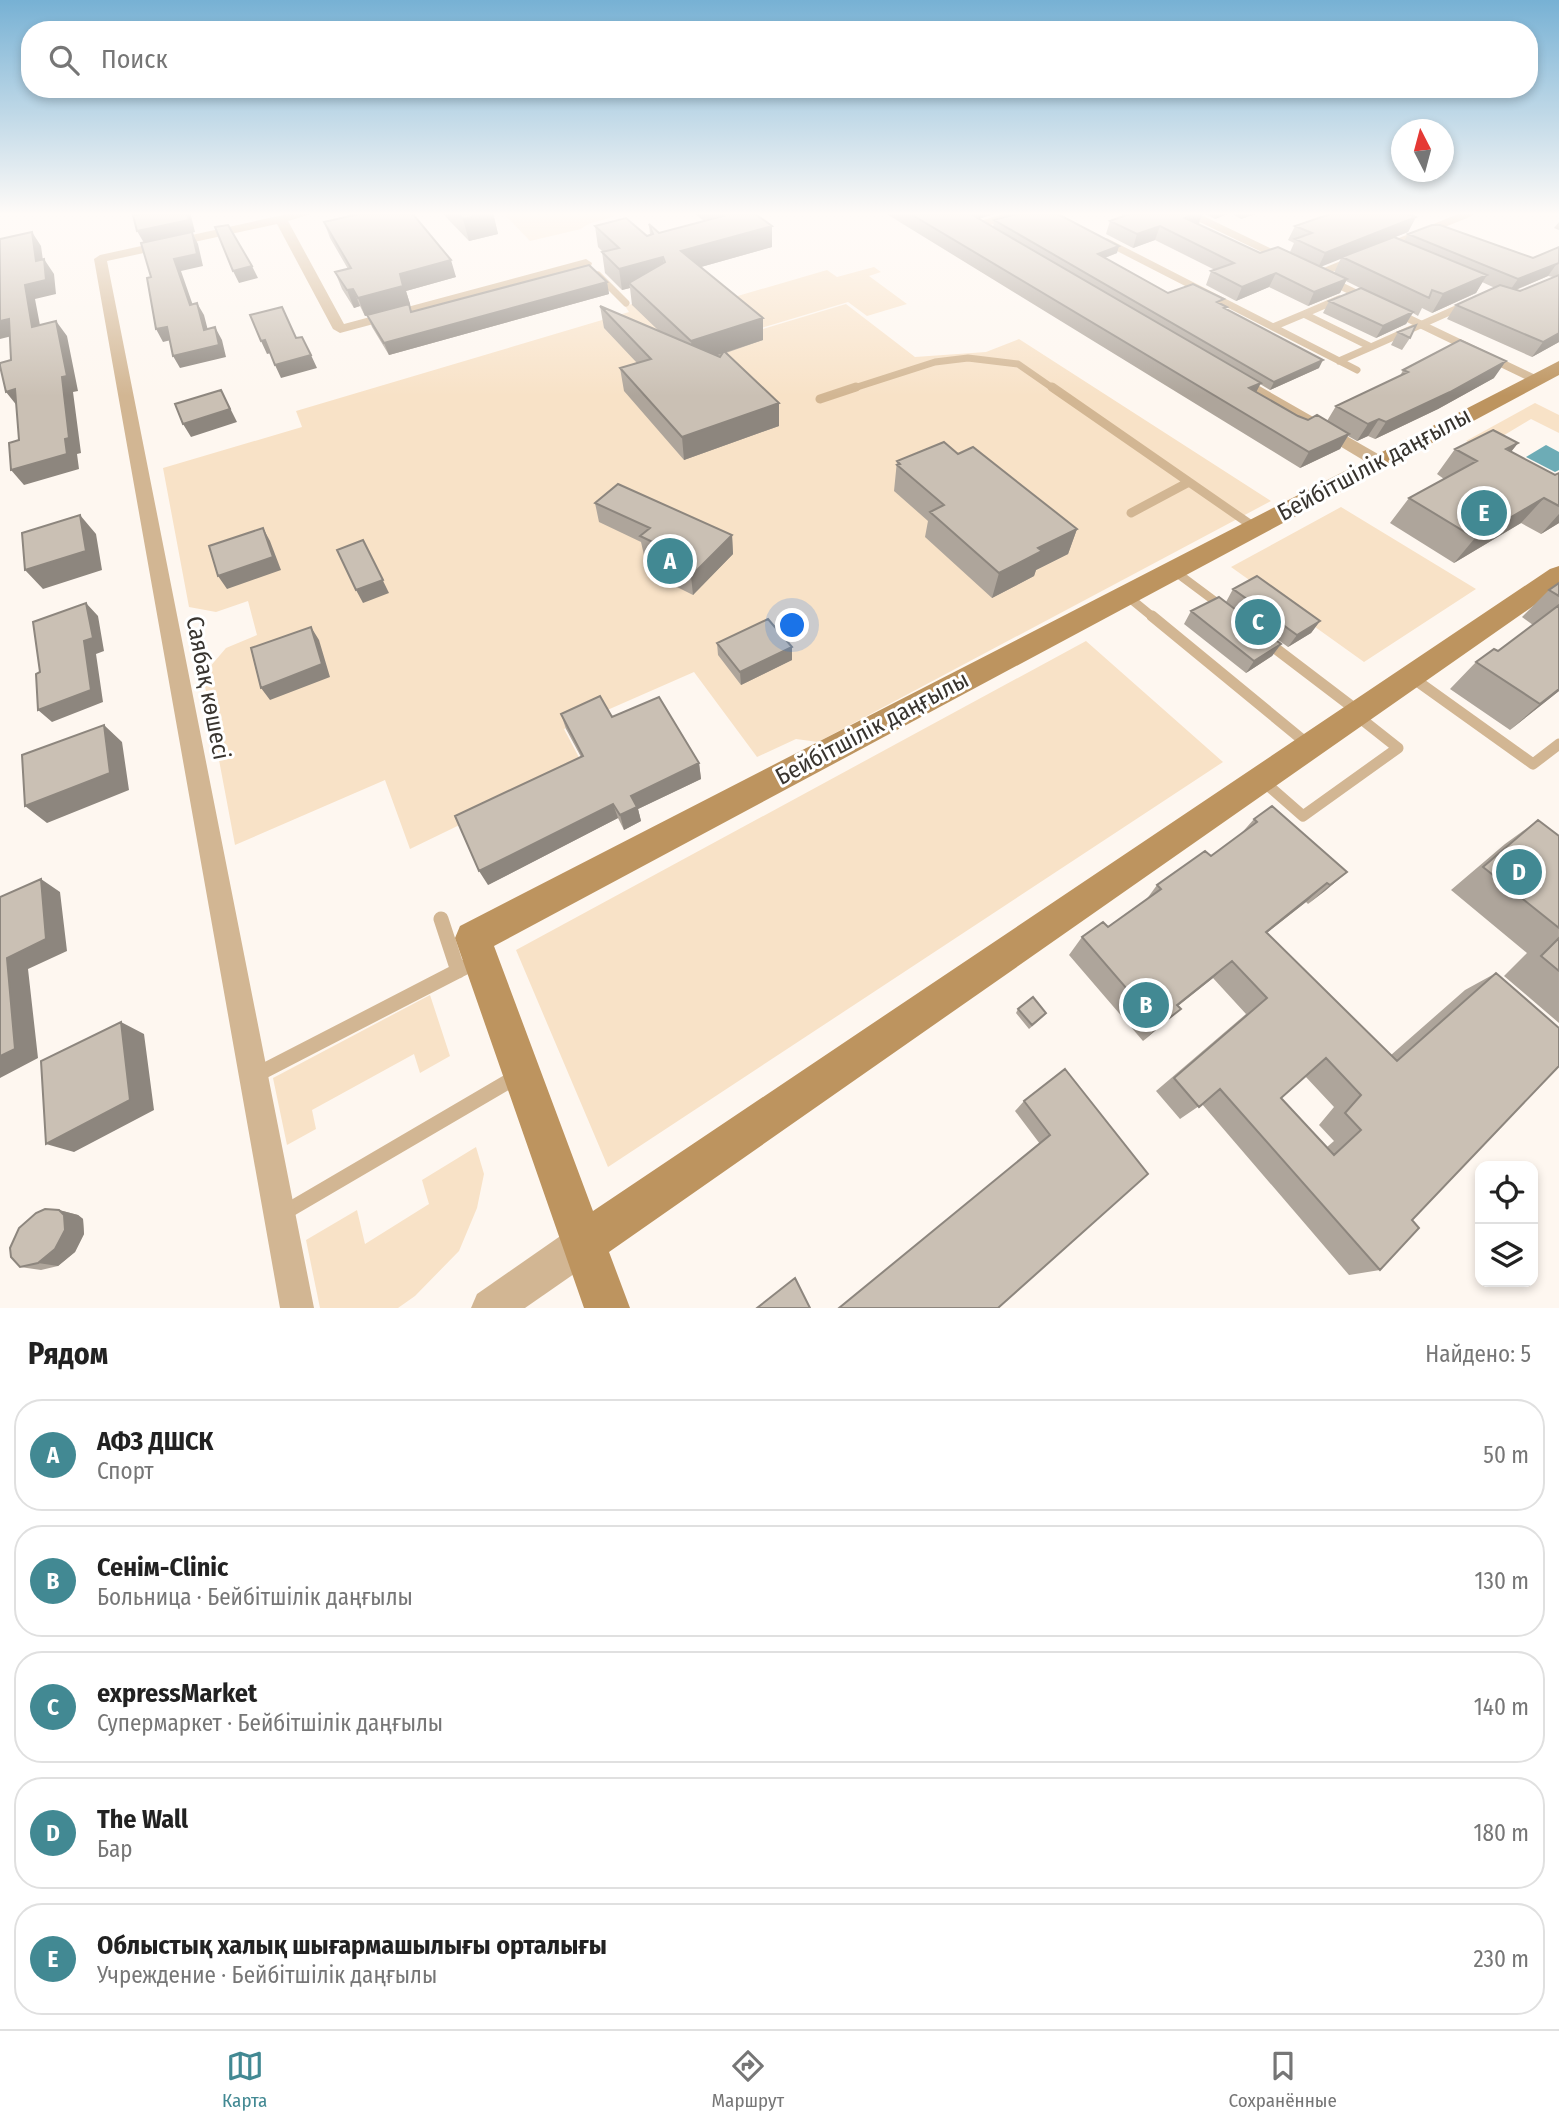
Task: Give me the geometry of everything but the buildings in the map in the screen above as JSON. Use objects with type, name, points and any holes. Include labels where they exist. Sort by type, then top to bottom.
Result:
[{"type":"main road","name":"Бейбітшілік даңғылы","points":[[607,1308],[522,1073],[469,965],[473,938],[1548,373]]},
{"type":"main road","points":[[583,1244],[1559,575]]},
{"type":"street","name":"Саябақ көшесі","points":[[103,274],[297,1308]]},
{"type":"street","points":[[311,274],[340,329],[545,274]]},
{"type":"street","points":[[1317,275],[1422,325],[1548,373]]},
{"type":"street","points":[[1224,371],[1379,462]]},
{"type":"street","points":[[491,1308],[583,1244]]},
{"type":"lane","points":[[597,274],[626,303]]},
{"type":"lane","points":[[1169,274],[1357,370]]},
{"type":"lane","points":[[1273,327],[1354,293]]},
{"type":"lane","points":[[1339,361],[1479,298]]},
{"type":"lane","points":[[1304,314],[1371,347]]},
{"type":"lane","points":[[820,399],[935,362],[968,358],[1018,363],[1254,527]]},
{"type":"lane","points":[[1131,513],[1189,482]]},
{"type":"lane","points":[[1173,570],[1239,620]]},
{"type":"lane","points":[[1126,595],[1310,746]]},
{"type":"lane","points":[[1261,637],[1398,748],[1303,816],[1261,780]]},
{"type":"lane","points":[[1410,676],[1533,764],[1559,744]]},
{"type":"lane","points":[[254,1076],[469,965],[441,919]]},
{"type":"lane","points":[[280,1216],[522,1073]]},
{"type":"shaded area","points":[[813,274],[833,274],[837,277],[875,274],[869,276],[907,304],[867,316],[848,302],[758,329],[724,300]]},
{"type":"shaded area","points":[[702,284],[756,331],[846,304],[915,357],[986,352],[1019,339],[1271,501],[818,742],[796,739],[757,757],[694,672],[564,729],[583,765],[410,849],[385,780],[235,845],[203,675],[226,648],[257,635],[248,601],[216,612],[189,607],[163,468],[302,427],[296,411],[629,312],[625,306]]},
{"type":"shaded area","points":[[1535,403],[1559,415],[1559,433],[1531,419],[1491,443],[1499,458],[1466,441]]},
{"type":"shaded area","points":[[1341,507],[1476,589],[1364,662],[1231,567]]},
{"type":"shaded area","points":[[1086,641],[1223,762],[608,1167],[516,950]]},
{"type":"shaded area","points":[[430,995],[450,1056],[420,1073],[414,1054],[312,1110],[316,1129],[287,1145],[273,1078]]},
{"type":"shaded area","points":[[476,1147],[484,1174],[477,1208],[459,1251],[415,1296],[398,1308],[320,1308],[306,1240],[357,1210],[365,1244],[429,1204],[422,1180]]},
{"type":"water","points":[[1546,445],[1559,452],[1559,470],[1555,472],[1526,457]]},
{"type":"place","name":"Облыстық халық шығармашылығы орталығы","points":[[1484,513]]},
{"type":"place","name":"АФЗ ДШСК","points":[[670,561]]},
{"type":"place","name":"expressMarket","points":[[1258,622]]},
{"type":"place","name":"The Wall","points":[[1519,872]]},
{"type":"place","name":"Сенім-Clinic","points":[[1146,1005]]}]
